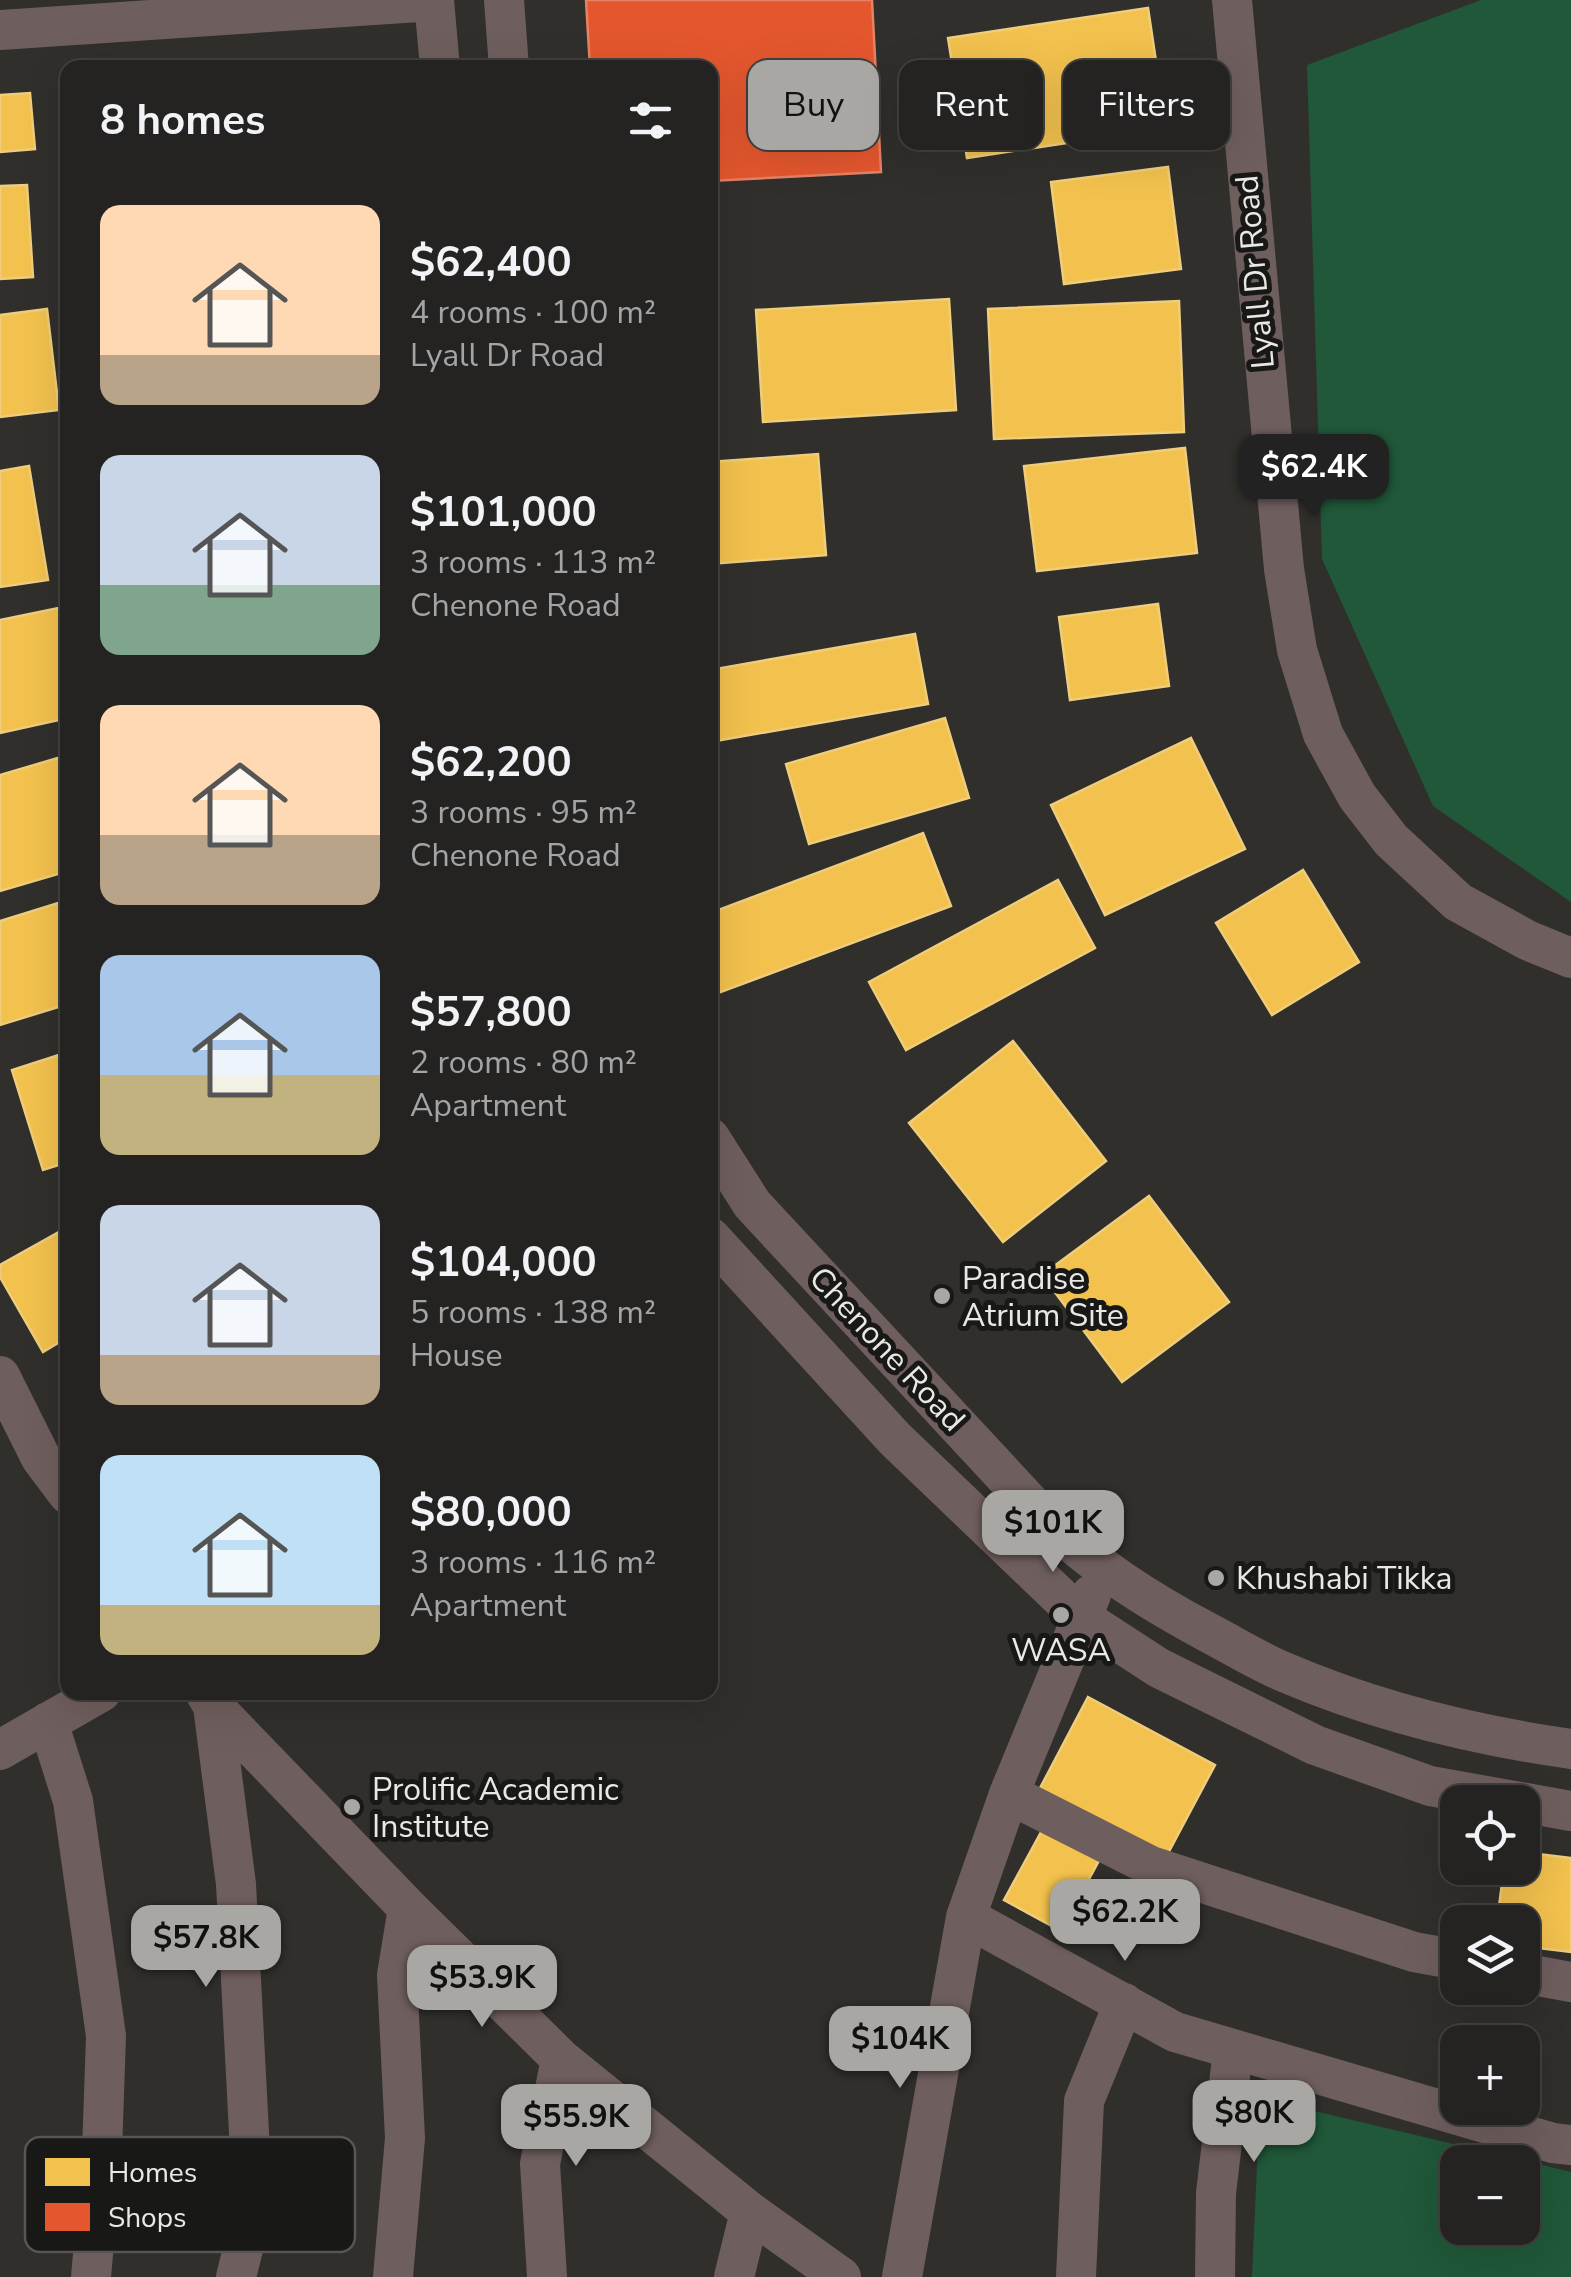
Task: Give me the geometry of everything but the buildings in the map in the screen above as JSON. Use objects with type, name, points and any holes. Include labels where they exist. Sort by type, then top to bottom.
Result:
[{"type":"street","points":[[0,30],[434,0],[439,60]]},
{"type":"street","points":[[504,0],[508,60]]},
{"type":"street","name":"Lyall Dr Road","points":[[1232,0],[1284,569],[1297,650],[1324,734],[1357,796],[1391,840],[1431,878],[1458,902],[1527,940],[1571,958]]},
{"type":"street","name":"Chenone Road","points":[[718,1151],[752,1204],[1041,1515],[1102,1569],[1135,1592],[1282,1672],[1400,1714],[1518,1742],[1571,1749]]},
{"type":"street","name":"Chenone Road","points":[[718,1247],[895,1439],[1082,1618],[1159,1668],[1315,1745],[1430,1786],[1571,1811]]},
{"type":"street","points":[[0,1376],[42,1458],[60,1483]]},
{"type":"street","points":[[902,2277],[966,1917],[1010,1794],[1102,1569]]},
{"type":"street","points":[[0,1750],[87,1700]]},
{"type":"street","points":[[209,1700],[408,1908],[561,2059],[750,2212],[841,2277]]},
{"type":"street","points":[[209,1700],[236,1884],[249,2137]]},
{"type":"street","points":[[48,1722],[73,1801],[106,2036],[103,2137]]},
{"type":"street","points":[[1010,1794],[1151,1866],[1414,1952],[1440,1957]]},
{"type":"street","points":[[393,2277],[405,2138],[396,1975],[408,1908]]},
{"type":"street","points":[[966,1917],[1174,2032],[1553,2143],[1571,2145]]},
{"type":"street","points":[[1540,1976],[1571,1982]]},
{"type":"street","points":[[1076,2277],[1084,2102],[1124,2004]]},
{"type":"street","points":[[1216,2277],[1216,2193],[1233,2050]]},
{"type":"street","points":[[546,2277],[540,2164],[561,2059]]},
{"type":"street","points":[[734,2277],[750,2212]]},
{"type":"street","points":[[91,2277],[93,2252]]},
{"type":"street","points":[[236,2277],[242,2252]]},
{"type":"green space","points":[[1481,0],[1571,0],[1571,902],[1433,806],[1322,559],[1307,65]]},
{"type":"green space","points":[[1260,2098],[1458,2145],[1440,2145],[1440,2245],[1540,2245],[1540,2165],[1571,2172],[1571,2277],[1252,2277]]},
{"type":"place","name":"Paradise Atrium Site","points":[[942,1296]]},
{"type":"place","name":"Khushabi Tikka","points":[[1216,1578]]},
{"type":"place","name":"WASA","points":[[1061,1615]]},
{"type":"place","name":"Prolific Academic Institute","points":[[352,1807]]}]
